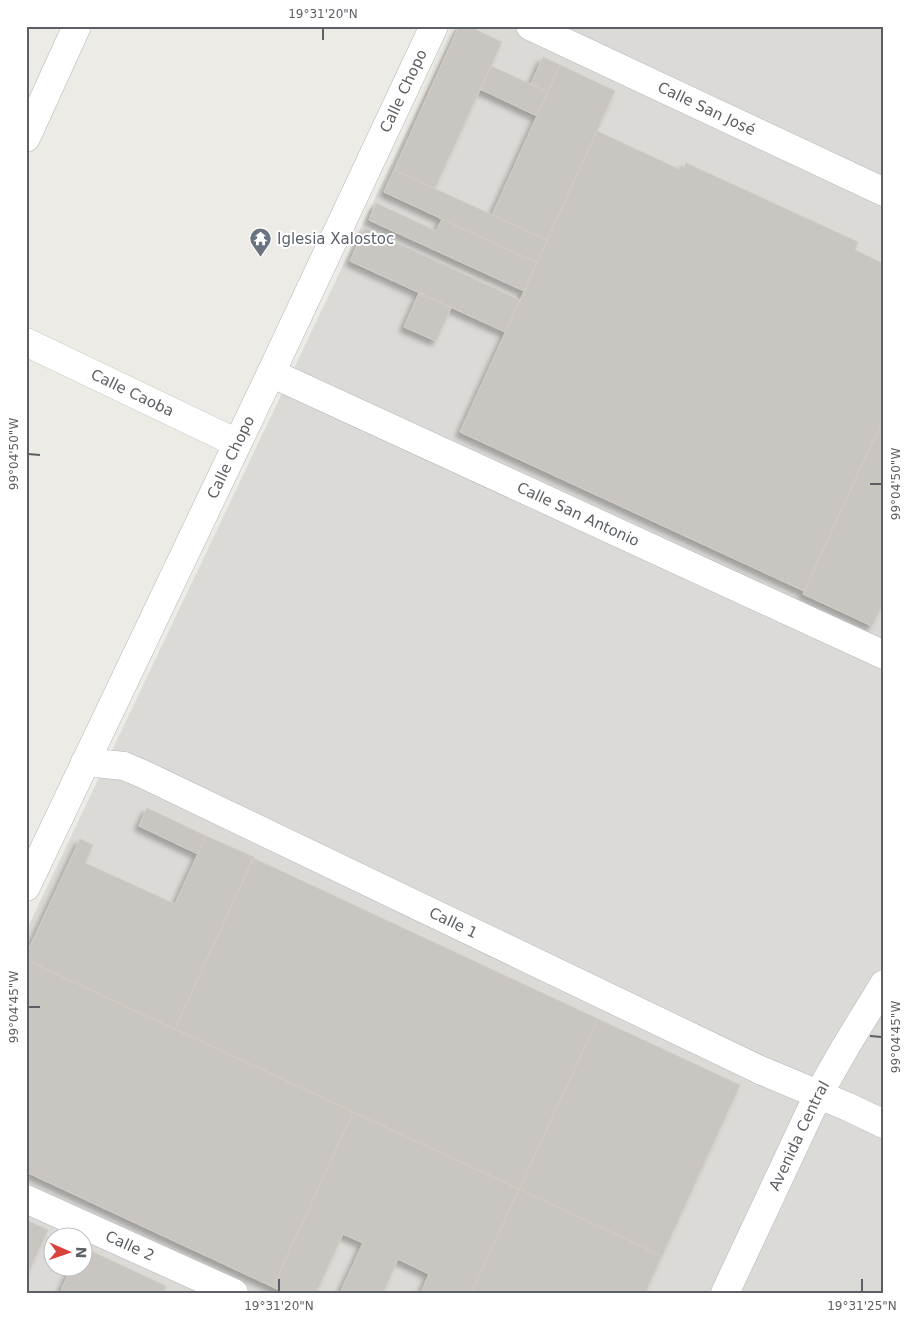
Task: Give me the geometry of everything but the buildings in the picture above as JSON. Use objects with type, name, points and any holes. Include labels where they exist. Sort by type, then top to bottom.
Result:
[{"type":"street","points":[[26,138],[77,26]]},
{"type":"street","name":"Calle Chopo","points":[[26,887],[434,26]]},
{"type":"street","name":"Calle San José","points":[[530,26],[884,192]]},
{"type":"street","name":"Calle Caoba","points":[[26,342],[237,443]]},
{"type":"street","name":"Calle San Antonio","points":[[271,373],[884,655]]},
{"type":"street","name":"Calle 1","points":[[85,762],[124,766],[145,774],[760,1070],[884,1124]]},
{"type":"street","name":"Avenida Central","points":[[725,1293],[818,1095],[884,984]]},
{"type":"street","name":"Calle 2","points":[[26,1199],[234,1293]]},
{"type":"shaded area","points":[[457,26],[884,26],[884,1293],[26,1293],[26,931]]},
{"type":"place","name":"Iglesia Xalostoc","points":[[261,258]]}]
